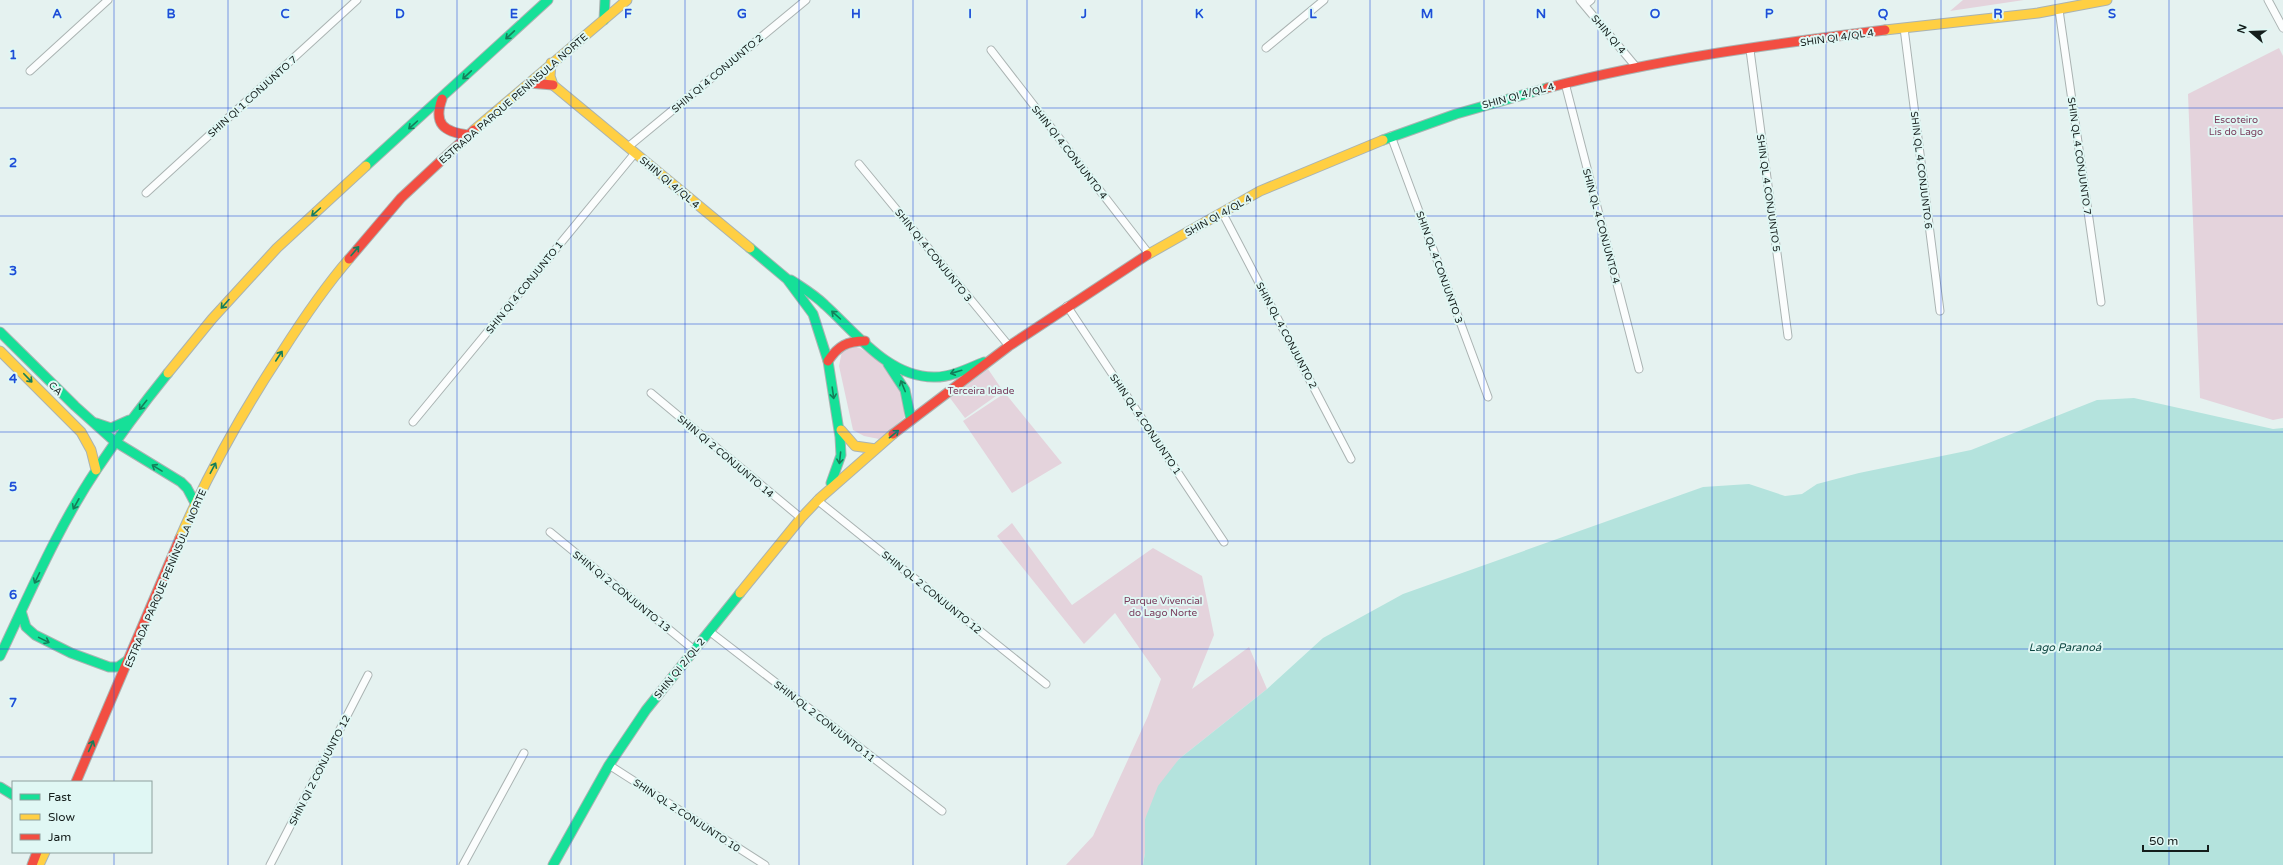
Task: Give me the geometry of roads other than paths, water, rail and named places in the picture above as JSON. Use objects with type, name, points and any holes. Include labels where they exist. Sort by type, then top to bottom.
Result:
[{"type":"street","points":[[30,71],[108,0]]},
{"type":"street","name":"SHIN QI 1 CONJUNTO 7","points":[[146,193],[357,0]]},
{"type":"street","points":[[0,656],[54,544],[114,441],[212,319],[277,248],[442,99],[548,0]]},
{"type":"street","points":[[604,20],[606,10],[605,0]]},
{"type":"street","name":"ESTRADA PARQUE PENÍNSULA NORTE","points":[[76,781],[195,502],[249,402],[323,289],[401,198],[468,135],[627,0]]},
{"type":"street","name":"SHIN QI 4 CONJUNTO 2","points":[[631,150],[806,0]]},
{"type":"street","points":[[1266,48],[1324,0]]},
{"type":"street","points":[[1582,3],[1591,0]]},
{"type":"street","name":"SHIN QI 4/QL 4","points":[[876,448],[911,420],[970,378],[988,361],[1009,346],[1067,306],[1149,254],[1260,191],[1391,136],[1478,106],[1565,83],[1637,68],[1904,28],[2059,10],[2107,0]]},
{"type":"street","points":[[2268,0],[2283,28]]},
{"type":"street","name":"SHIN QI 4","points":[[1582,3],[1637,68]]},
{"type":"street","name":"SHIN QL 4 CONJUNTO 7","points":[[2059,10],[2101,302]]},
{"type":"street","name":"SHIN QL 4 CONJUNTO 6","points":[[1904,28],[1940,311]]},
{"type":"street","name":"SHIN QI 4 CONJUNTO 4","points":[[991,50],[1149,254]]},
{"type":"street","name":"SHIN QL 4 CONJUNTO 5","points":[[1750,50],[1788,336]]},
{"type":"street","points":[[529,83],[553,85],[550,76],[551,63]]},
{"type":"street","name":"SHIN QL 4 CONJUNTO 4","points":[[1565,83],[1639,369]]},
{"type":"street","name":"SHIN QI 4/QL 4","points":[[553,85],[787,279],[818,299],[884,358],[910,372],[934,377],[988,361]]},
{"type":"street","points":[[442,99],[438,107],[438,117],[442,125],[448,131],[468,135]]},
{"type":"street","name":"SHIN QL 4 CONJUNTO 3","points":[[1391,136],[1488,397]]},
{"type":"street","name":"SHIN QI 4 CONJUNTO 1","points":[[413,422],[631,150]]},
{"type":"street","name":"SHIN QI 4 CONJUNTO 3","points":[[859,164],[1009,346]]},
{"type":"street","name":"SHIN QL 4 CONJUNTO 2","points":[[1222,212],[1352,459]]},
{"type":"street","name":"SHIN QI 4/QL 4","points":[[787,279],[813,314],[828,361],[838,425]]},
{"type":"street","name":"SHIN QL 4 CONJUNTO 1","points":[[1067,306],[1224,542]]},
{"type":"street","name":"CA","points":[[0,332],[90,421],[114,441],[181,482],[187,488],[195,502]]},
{"type":"street","points":[[828,361],[839,346],[846,342],[865,341]]},
{"type":"street","name":"CA","points":[[0,350],[81,432],[91,450],[96,470]]},
{"type":"street","points":[[884,358],[900,380],[908,401],[911,420]]},
{"type":"street","name":"SHIN QI 2 CONJUNTO 14","points":[[651,393],[801,518]]},
{"type":"street","points":[[90,421],[111,428],[132,418]]},
{"type":"street","points":[[838,425],[849,443],[862,449],[876,448]]},
{"type":"street","name":"SHIN QI 2/QL 2","points":[[828,488],[840,463],[840,437],[838,425]]},
{"type":"street","name":"SHIN QI 2/QL 2","points":[[553,865],[609,765],[646,710],[801,518],[828,488],[876,448]]},
{"type":"street","name":"SHIN QL 2 CONJUNTO 12","points":[[817,500],[1046,684]]},
{"type":"street","name":"SHIN QI 2 CONJUNTO 13","points":[[550,532],[694,649]]},
{"type":"street","points":[[21,611],[25,624],[34,634],[73,653],[109,668],[122,666],[130,658]]},
{"type":"street","name":"SHIN QL 2 CONJUNTO 11","points":[[709,631],[942,811]]},
{"type":"street","name":"SHIN QI 2 CONJUNTO 12","points":[[270,865],[368,675]]},
{"type":"street","points":[[464,865],[524,753]]},
{"type":"street","name":"SHIN QL 2 CONJUNTO 10","points":[[609,765],[765,865]]},
{"type":"street","points":[[0,787],[12,794]]},
{"type":"street","points":[[32,865],[37,853]]},
{"type":"street","points":[[40,865],[45,853]]},
{"type":"water","name":"Lago Paranoá","points":[[2134,398],[2273,429],[2283,428],[2283,865],[1143,865],[1145,853],[1145,819],[1158,786],[1179,759],[1267,689],[1323,638],[1403,594],[1703,487],[1749,484],[1785,496],[1802,494],[1817,484],[1859,473],[1971,450],[2097,400]]},
{"type":"park label","name":"Escoteiro Lis do Lago","points":[[2236,124]]},
{"type":"park label","name":"Terceira Idade","points":[[981,390]]},
{"type":"park label","name":"Parque Vivencial do Lago Norte","points":[[1163,606]]}]
